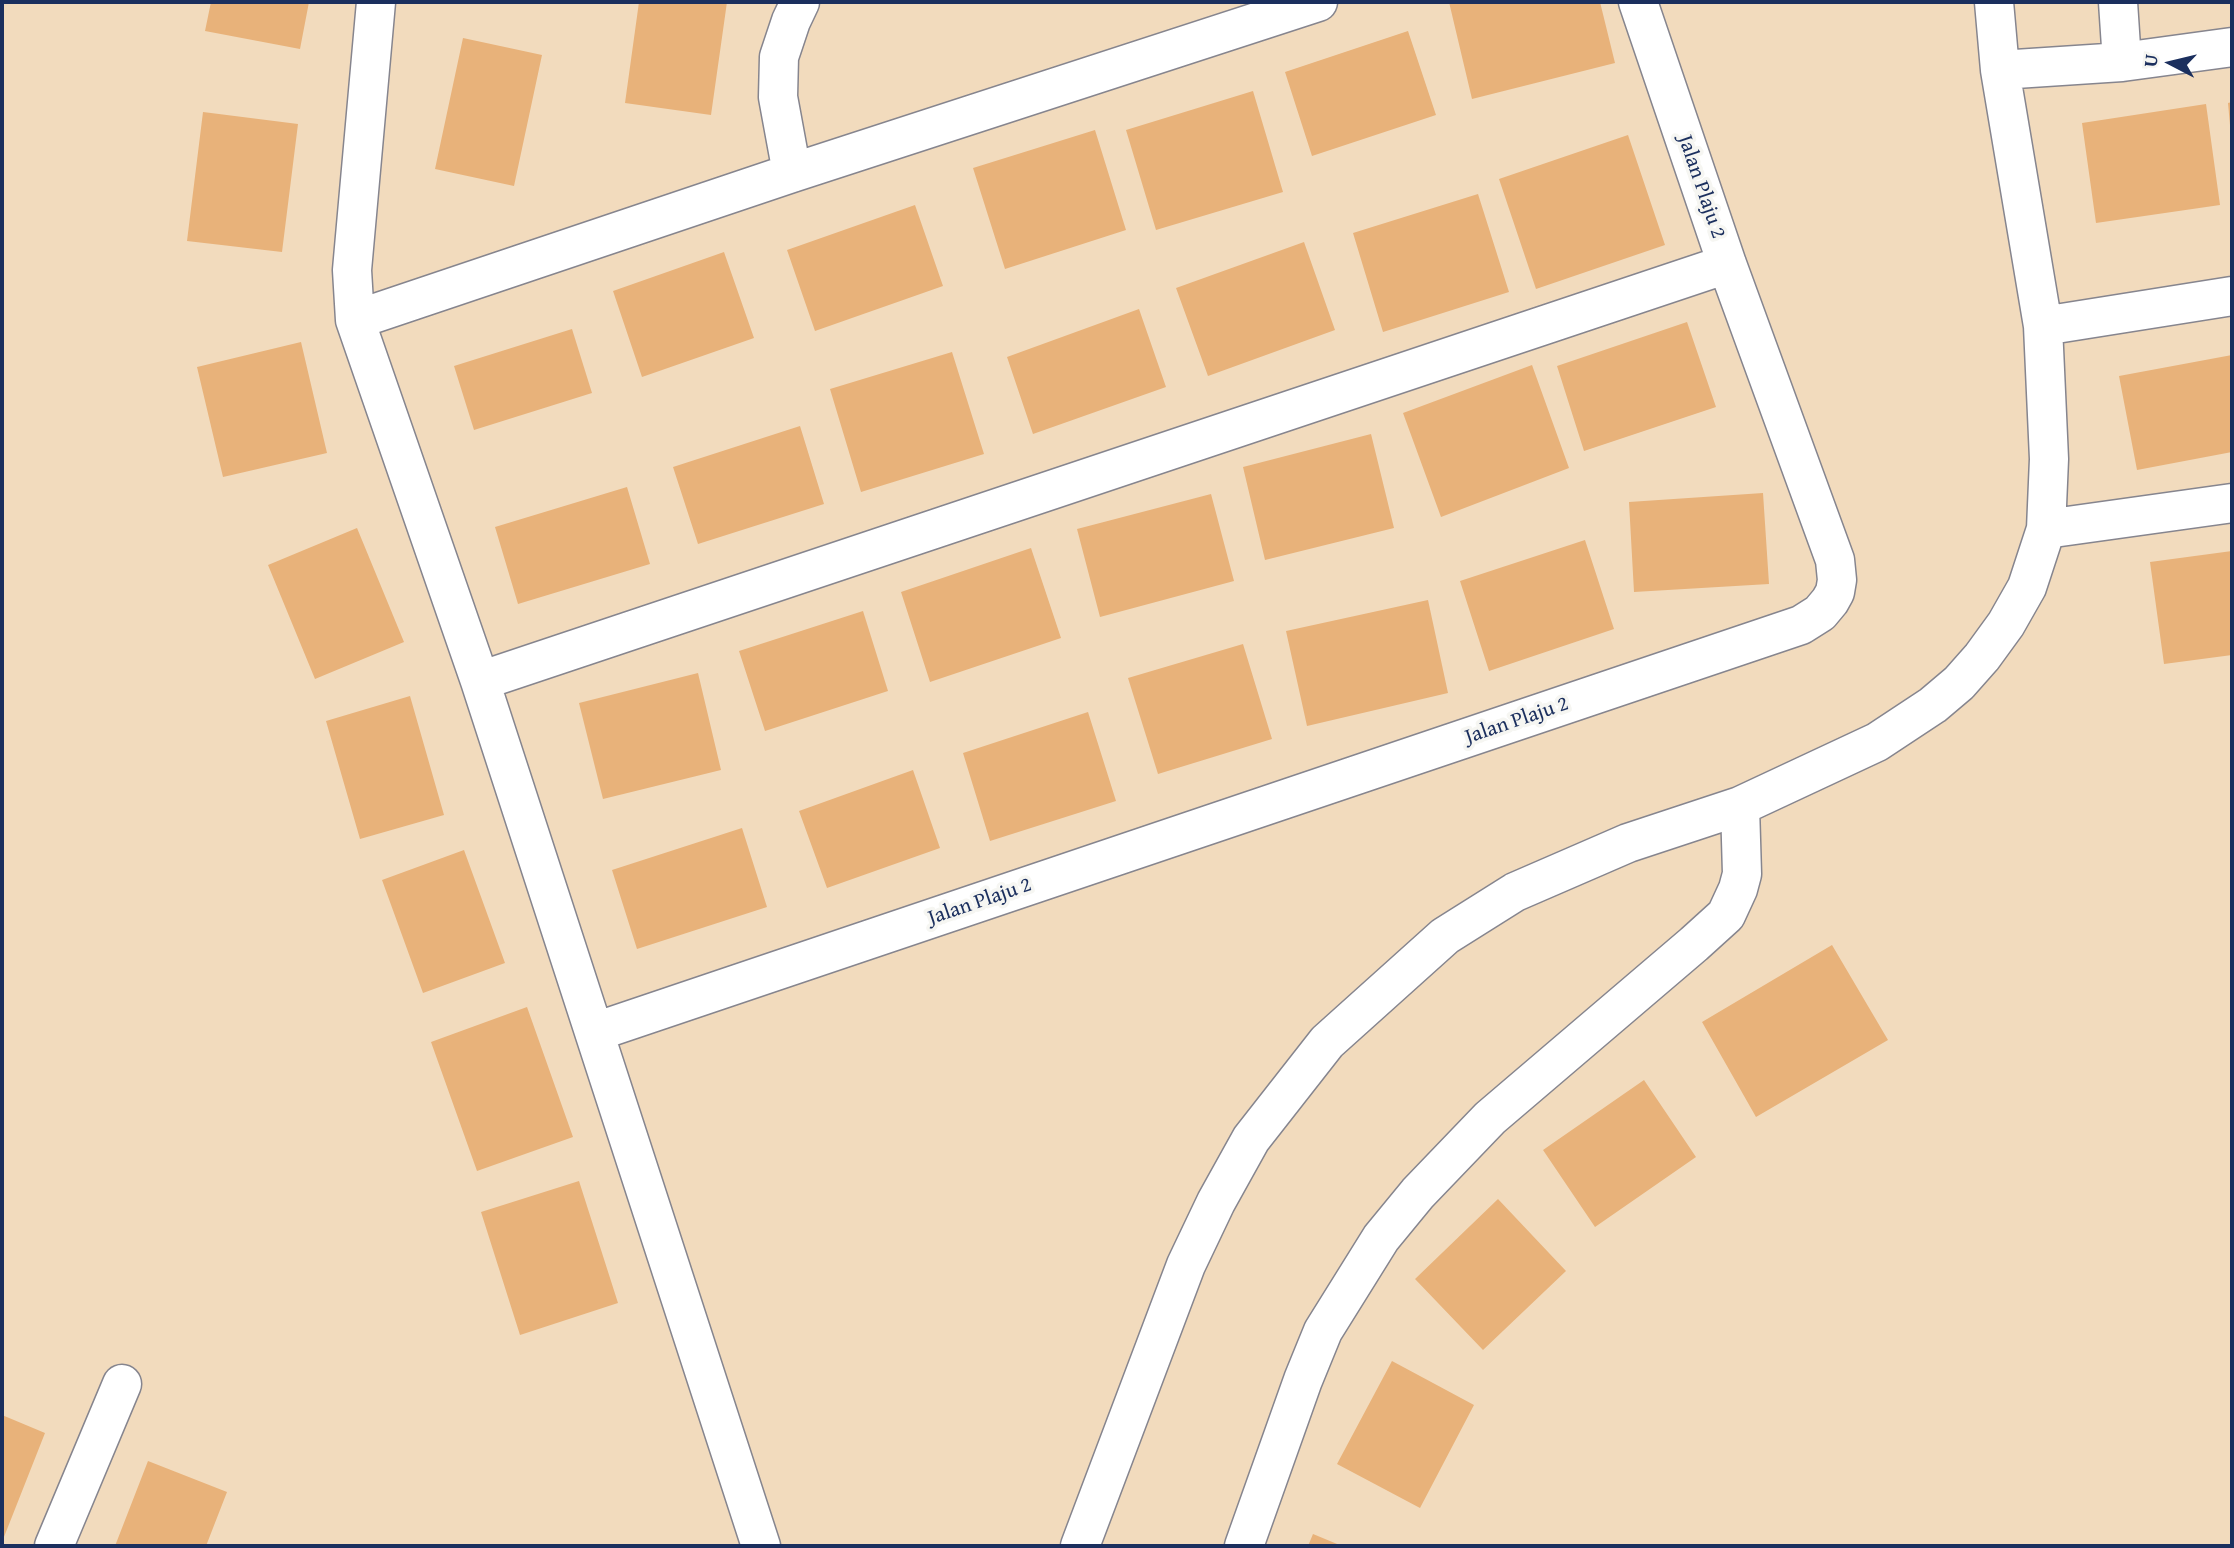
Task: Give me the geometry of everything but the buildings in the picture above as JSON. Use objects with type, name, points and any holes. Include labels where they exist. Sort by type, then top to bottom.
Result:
[{"type":"street","points":[[376,2],[352,270],[355,320],[480,681],[761,1546]]},
{"type":"street","points":[[792,173],[778,97],[779,57],[800,2]]},
{"type":"street","points":[[355,320],[792,173],[1318,2]]},
{"type":"street","name":"Jalan Plaju 2","points":[[595,1032],[1801,625],[1820,613],[1835,592],[1838,580],[1835,560],[1727,264],[1638,2]]},
{"type":"street","points":[[1080,1546],[1186,1265],[1216,1202],[1251,1139],[1327,1042],[1445,936],[1515,892],[1628,843],[1740,806],[1877,741],[1933,705],[1959,683],[2006,624],[2027,587],[2046,529],[2049,460],[2043,326],[2000,70],[1994,2]]},
{"type":"street","points":[[2118,2],[2122,62]]},
{"type":"street","points":[[2000,70],[2122,62],[2232,47]]},
{"type":"street","points":[[480,681],[1727,264]]},
{"type":"street","points":[[2043,326],[2232,296]]},
{"type":"street","points":[[2046,529],[2232,503]]},
{"type":"street","points":[[1244,1546],[1323,1331],[1381,1238],[1418,1193],[1490,1118],[1726,915],[1742,874],[1740,806]]},
{"type":"street","points":[[54,1546],[121,1384]]}]
